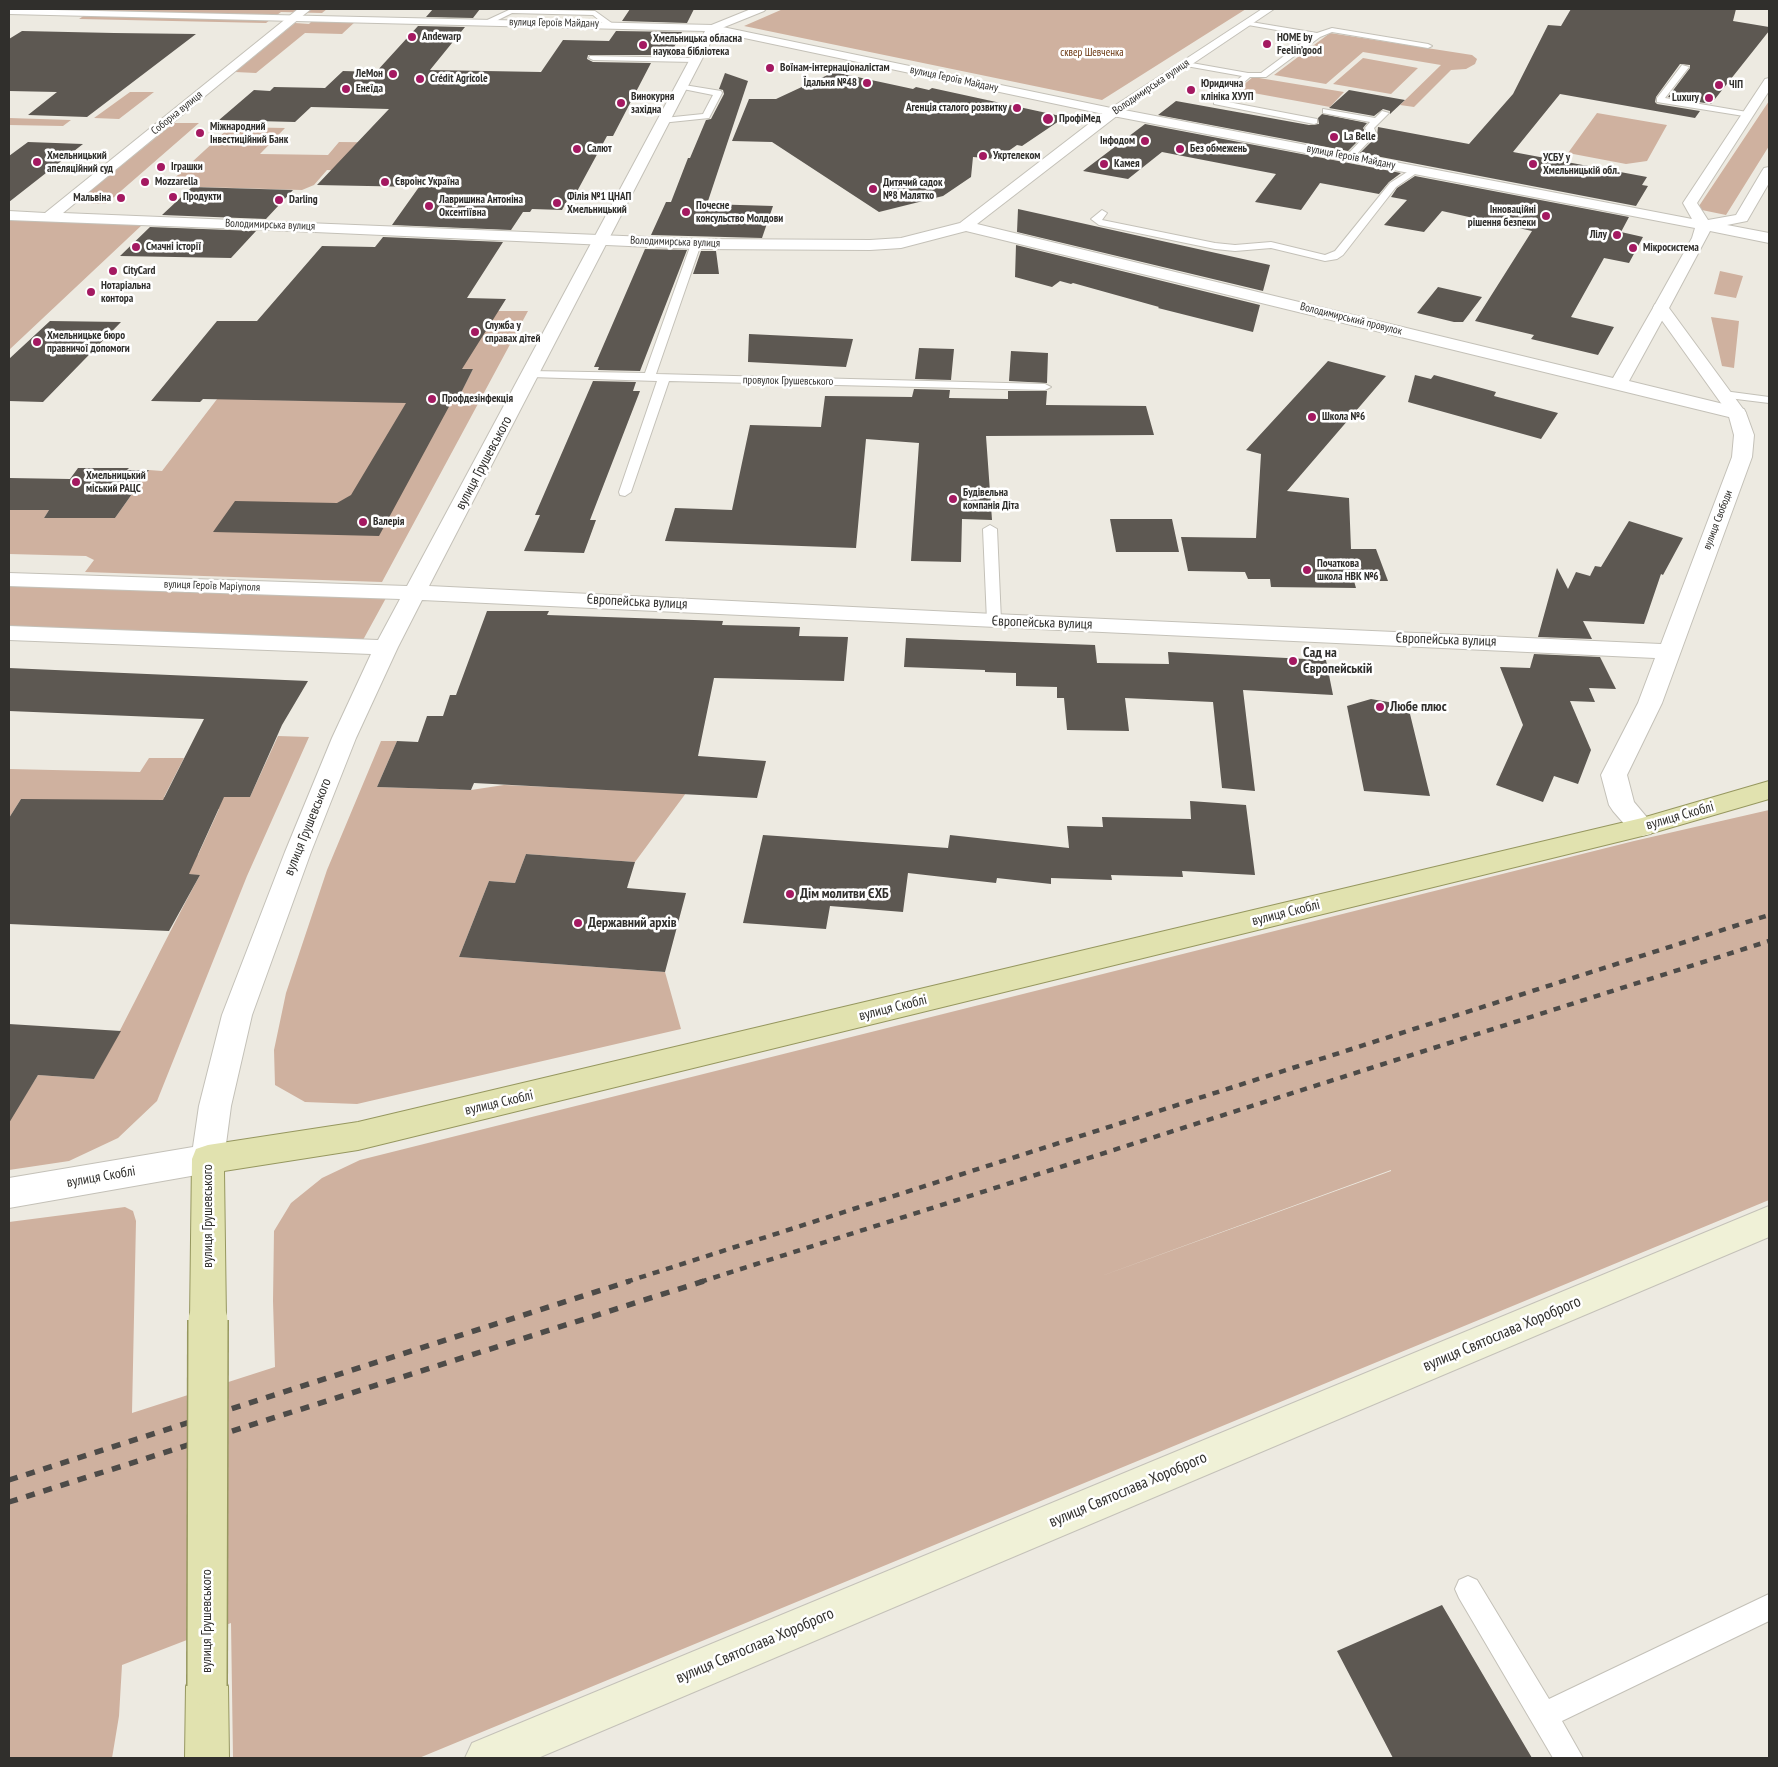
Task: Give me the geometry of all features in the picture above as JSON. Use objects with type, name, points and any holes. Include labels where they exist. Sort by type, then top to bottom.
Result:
[{"type":"main road","name":"вулиця Скоблі","points":[[208,1159],[358,1136],[1642,827],[1769,790]]},
{"type":"main road","name":"вулиця Грушевського","points":[[207,1758],[208,1159]]},
{"type":"main road","name":"вулиця Святослава Хороброго","points":[[487,1758],[1769,1221]]},
{"type":"street","points":[[713,28],[760,9]]},
{"type":"street","name":"Володимирська вулиця","points":[[9,216],[696,244],[870,245],[929,237],[965,226],[1113,112],[1269,9]]},
{"type":"street","name":"вулиця Героїв Майдану","points":[[9,12],[300,13],[487,22],[713,28],[1113,112],[1769,238]]},
{"type":"street","name":"Соборна вулиця","points":[[49,217],[300,13]]},
{"type":"street","name":"вулиця Грушевського","points":[[208,1159],[215,1106],[238,1015],[298,852],[330,773],[386,647],[706,38],[713,28]]},
{"type":"street","points":[[1618,384],[1700,238],[1704,225],[1690,203],[1769,82]]},
{"type":"street","points":[[1704,225],[1742,218],[1768,176]]},
{"type":"street","name":"Володимирський провулок","points":[[965,226],[1737,413]]},
{"type":"street","name":"вулиця Свободи","points":[[1642,827],[1622,805],[1614,774],[1650,703],[1742,457],[1744,435],[1737,413],[1660,308]]},
{"type":"street","name":"вулиця Героїв Маріуполя","points":[[9,579],[414,594]]},
{"type":"street","name":"Європейська вулиця","points":[[414,594],[477,594],[994,621],[1669,651]]},
{"type":"street","points":[[9,633],[386,647]]},
{"type":"street","name":"вулиця Скоблі","points":[[9,1192],[208,1159]]},
{"type":"lane","points":[[1248,23],[1317,35]]},
{"type":"lane","points":[[1186,64],[1248,75],[1263,75],[1317,35],[1332,30],[1428,46]]},
{"type":"lane","points":[[593,58],[695,60]]},
{"type":"lane","points":[[1686,67],[1660,100],[1748,115]]},
{"type":"lane","points":[[1248,75],[1217,102],[1314,121]]},
{"type":"lane","points":[[664,121],[706,116],[718,93],[681,86]]},
{"type":"lane","points":[[1326,110],[1377,121]]},
{"type":"lane","points":[[1348,157],[1372,133],[1370,128],[1385,113]]},
{"type":"lane","points":[[1102,213],[1096,219],[1099,222],[1215,246],[1235,248],[1271,245],[1325,258],[1333,257],[1339,253],[1394,185],[1415,170]]},
{"type":"lane","points":[[650,378],[696,244]]},
{"type":"lane","name":"провулок Грушевського","points":[[530,374],[1045,387]]},
{"type":"lane","points":[[625,492],[664,378]]},
{"type":"lane","points":[[1724,395],[1769,400]]},
{"type":"lane","points":[[990,529],[994,621]]},
{"type":"lane","points":[[1468,1589],[1569,1758]]},
{"type":"lane","points":[[1543,1716],[1769,1607]]},
{"type":"green space","points":[[94,9],[327,9],[322,13],[281,12],[266,23],[79,19]]},
{"type":"green space","name":"сквер Шевченка","points":[[783,9],[1246,9],[1102,100],[744,26]]},
{"type":"green space","points":[[313,20],[356,21],[342,34],[305,33],[256,73],[235,72],[295,23],[309,24]]},
{"type":"green space","points":[[1330,33],[1472,55],[1477,59],[1475,64],[1466,69],[1451,70],[1414,107],[1400,105],[1441,65],[1363,52],[1326,84],[1274,75]]},
{"type":"green space","points":[[1363,58],[1418,68],[1391,94],[1333,84]]},
{"type":"green space","points":[[1253,77],[1344,92],[1330,107],[1237,90]]},
{"type":"green space","points":[[130,92],[154,92],[119,119],[94,118]]},
{"type":"green space","points":[[1769,101],[1769,146],[1726,215],[1697,209]]},
{"type":"green space","points":[[1597,113],[1667,125],[1647,161],[1626,164],[1568,153]]},
{"type":"green space","points":[[9,118],[71,120],[63,126],[9,125]]},
{"type":"green space","points":[[174,123],[199,123],[106,204],[75,203]]},
{"type":"green space","points":[[230,127],[285,128],[260,154],[328,155],[339,142],[445,143],[437,173],[327,170],[314,185],[302,190],[166,186]]},
{"type":"green space","points":[[9,220],[142,225],[9,350]]},
{"type":"green space","points":[[1720,271],[1743,276],[1736,298],[1714,294]]},
{"type":"green space","points":[[498,311],[528,311],[382,582],[85,572],[94,560],[86,556],[9,554],[9,510],[49,510],[44,518],[115,518],[149,470],[162,471],[227,386],[265,400],[456,403],[473,369],[421,368]]},
{"type":"green space","points":[[1711,317],[1739,321],[1734,368],[1722,366]]},
{"type":"green space","points":[[9,585],[386,598],[363,640],[9,626]]},
{"type":"green space","points":[[278,736],[309,737],[247,876],[157,1101],[118,1138],[69,1161],[9,1170],[9,1105],[19,1105],[38,1075],[94,1079],[200,875],[9,867],[9,822],[57,823],[21,799],[9,818],[9,769],[140,772],[149,758],[184,758],[164,797],[250,797]],"holes":[[[122,809],[219,809],[198,855],[97,856]]]},
{"type":"green space","points":[[381,741],[397,741],[377,787],[471,790],[504,785],[686,793],[635,862],[526,854],[515,883],[489,881],[459,957],[665,972],[681,1029],[357,1104],[305,1102],[275,1085],[274,1050],[286,993],[327,870]]},
{"type":"green space","points":[[1769,810],[1769,1200],[419,1758],[233,1758],[231,1623],[122,1665],[119,1716],[112,1758],[9,1758],[9,1222],[125,1207],[133,1211],[136,1221],[132,1413],[275,1367],[273,1301],[274,1231],[291,1203],[322,1178],[360,1160],[1634,841]],"holes":[[[1391,1170],[1391,1171],[1096,1278]]]},
{"type":"building","points":[[433,9],[480,9],[473,18],[426,17]]},
{"type":"building","points":[[630,9],[694,9],[687,23],[622,21]]},
{"type":"building","points":[[1571,9],[1736,9],[1733,21],[1769,27],[1769,31],[1711,104],[1668,97],[1690,68],[1690,65],[1680,64],[1656,97],[1655,102],[1657,104],[1700,111],[1695,118],[1560,94],[1513,152],[1647,177],[1642,185],[1648,186],[1636,206],[1360,153],[1377,136],[1378,127],[1469,144],[1513,94],[1548,25],[1561,26]]},
{"type":"building","points":[[418,26],[465,27],[430,70],[541,72],[563,40],[609,41],[616,31],[682,32],[670,55],[588,55],[587,59],[593,62],[651,63],[613,136],[607,136],[574,197],[569,197],[562,210],[532,209],[530,212],[523,212],[511,230],[392,225],[419,187],[317,185],[389,109],[311,107],[295,122],[219,120],[254,90],[270,91],[274,87],[325,88],[343,71],[376,72]]},
{"type":"building","points":[[22,31],[196,34],[87,117],[28,115],[57,92],[9,91],[9,39]]},
{"type":"building","points":[[834,72],[913,89],[916,87],[929,90],[932,88],[1065,117],[1022,146],[1017,145],[997,159],[973,157],[971,177],[943,196],[879,212],[772,142],[732,141],[749,99],[776,99]]},
{"type":"building","points":[[725,73],[748,81],[707,204],[773,206],[762,238],[651,235],[666,202],[671,202],[688,158],[690,158],[706,120],[711,119],[724,94],[723,90],[719,89]]},
{"type":"building","points":[[1349,90],[1405,100],[1390,114],[1390,111],[1383,109],[1374,116],[1329,108]]},
{"type":"building","points":[[1176,101],[1309,125],[1319,124],[1318,118],[1322,114],[1367,123],[1363,128],[1366,133],[1348,151],[1158,115]]},
{"type":"building","points":[[1145,124],[1401,173],[1389,182],[1379,194],[1320,183],[1301,210],[1255,202],[1276,174],[1162,152],[1128,179],[1083,171]]},
{"type":"building","points":[[28,142],[83,144],[9,202],[9,156]]},
{"type":"building","points":[[1415,176],[1629,217],[1621,232],[1643,237],[1629,263],[1604,258],[1571,317],[1614,327],[1598,355],[1531,339],[1534,335],[1475,321],[1532,231],[1442,211],[1424,232],[1384,225],[1407,200],[1391,197],[1397,188]]},
{"type":"building","points":[[192,187],[293,190],[266,219],[162,215]]},
{"type":"building","points":[[1018,209],[1270,265],[1263,291],[1017,232]]},
{"type":"building","points":[[150,227],[256,231],[231,258],[120,256]]},
{"type":"building","points":[[383,237],[503,242],[467,298],[506,299],[462,369],[473,369],[456,403],[451,403],[379,536],[213,532],[235,501],[337,503],[351,495],[406,403],[203,399],[200,402],[151,401],[217,321],[257,321],[322,246],[375,247]]},
{"type":"building","points":[[1016,245],[1260,305],[1253,332],[1158,308],[1073,283],[1060,281],[1052,287],[1015,277]]},
{"type":"building","points":[[645,249],[687,250],[640,371],[598,370],[599,367],[594,367]]},
{"type":"building","points":[[701,251],[716,251],[719,274],[693,274]]},
{"type":"building","points":[[1438,287],[1482,297],[1463,322],[1454,322],[1417,313]]},
{"type":"building","points":[[50,321],[121,322],[43,402],[9,401],[9,359]]},
{"type":"building","points":[[749,334],[853,339],[846,367],[748,362]]},
{"type":"building","points":[[919,348],[954,349],[951,380],[915,379]]},
{"type":"building","points":[[1011,351],[1048,353],[1047,383],[1009,381]]},
{"type":"building","points":[[1328,361],[1386,376],[1287,491],[1349,498],[1351,549],[1376,549],[1388,581],[1354,581],[1356,588],[1271,587],[1270,579],[1248,579],[1245,572],[1188,571],[1181,537],[1256,538],[1261,454],[1246,450]]},
{"type":"building","points":[[1415,375],[1431,379],[1434,375],[1496,392],[1494,396],[1558,413],[1541,439],[1408,402]]},
{"type":"building","points":[[593,381],[636,382],[633,391],[640,391],[590,520],[596,520],[584,553],[524,551],[540,515],[535,515]]},
{"type":"building","points":[[914,389],[950,390],[949,398],[1008,399],[1008,391],[1047,391],[1046,405],[1146,406],[1154,435],[986,436],[992,520],[962,519],[961,562],[911,561],[919,443],[866,439],[856,548],[665,541],[675,508],[732,510],[750,425],[821,427],[825,396],[912,397]]},
{"type":"building","points":[[78,468],[149,470],[115,518],[44,518],[49,510],[9,510],[9,478],[70,479]]},
{"type":"building","points":[[1110,519],[1172,519],[1179,552],[1116,552]]},
{"type":"building","points":[[1629,521],[1683,538],[1663,575],[1661,574],[1644,624],[1583,621],[1592,639],[1538,637],[1557,568],[1568,589],[1576,572],[1590,576],[1595,566],[1601,567]]},
{"type":"building","points":[[487,611],[549,611],[547,615],[723,621],[722,625],[800,627],[799,636],[848,637],[844,681],[714,678],[698,756],[766,761],[757,798],[474,783],[471,790],[377,787],[397,741],[418,742],[427,716],[443,716],[450,695],[456,695]]},
{"type":"building","points":[[906,638],[1095,645],[1097,663],[1169,664],[1168,652],[1326,660],[1333,695],[1243,690],[1255,791],[1222,788],[1213,702],[1125,698],[1129,731],[1067,730],[1064,698],[1057,698],[1057,687],[1016,686],[1016,673],[904,667]]},
{"type":"building","points":[[1534,654],[1600,657],[1616,689],[1589,688],[1595,702],[1570,701],[1591,750],[1578,784],[1554,776],[1543,802],[1496,785],[1523,725],[1500,667],[1530,668]]},
{"type":"building","points":[[9,668],[308,681],[282,725],[250,797],[224,797],[189,874],[200,875],[169,931],[9,924],[9,818],[21,799],[163,800],[204,719],[9,711]]},
{"type":"building","points":[[1371,699],[1394,703],[1410,714],[1430,796],[1364,791],[1347,706]]},
{"type":"building","points":[[1190,801],[1246,805],[1255,875],[1182,871],[1183,877],[1111,875],[1112,880],[1051,878],[1051,884],[997,878],[996,883],[908,873],[903,912],[830,906],[826,929],[743,923],[763,835],[948,848],[950,835],[1069,848],[1067,826],[1103,827],[1102,817],[1191,819]]},
{"type":"building","points":[[526,854],[635,862],[627,888],[686,893],[665,972],[459,957],[489,881],[515,883]]},
{"type":"building","points":[[9,1024],[121,1031],[94,1079],[38,1075],[9,1123]]},
{"type":"building","points":[[1442,1605],[1532,1758],[1393,1758],[1337,1651]]},
{"type":"railway","points":[[626,1282],[1769,915]]},
{"type":"railway","points":[[700,1282],[1769,941]]},
{"type":"railway","points":[[9,1480],[630,1281]]},
{"type":"railway","points":[[9,1502],[704,1281]]},
{"type":"place","name":"Andewarp","points":[[412,37]]},
{"type":"place","name":"HOME by Feelin’good","points":[[1267,44]]},
{"type":"place","name":"Хмельницька обласна наукова бібліотека","points":[[643,45]]},
{"type":"place","name":"Воїнам-інтернаціоналістам","points":[[770,68]]},
{"type":"place","name":"ЛеМон","points":[[393,74]]},
{"type":"place","name":"Crédit Agricole","points":[[420,79]]},
{"type":"place","name":"Їдальня №48","points":[[867,83]]},
{"type":"place","name":"ЧІП","points":[[1719,85]]},
{"type":"place","name":"Енеїда","points":[[346,89]]},
{"type":"place","name":"Юридична клініка ХУУП","points":[[1191,90]]},
{"type":"place","name":"Luxury","points":[[1709,98]]},
{"type":"place","name":"Винокурня західна","points":[[621,103]]},
{"type":"place","name":"Агенція сталого розвитку","points":[[1017,108]]},
{"type":"place","name":"ПрофіМед","points":[[1048,119]]},
{"type":"place","name":"Міжнародний Інвестиційний Банк","points":[[200,133]]},
{"type":"place","name":"La Belle","points":[[1334,137]]},
{"type":"place","name":"Інфодом","points":[[1145,141]]},
{"type":"place","name":"Салют","points":[[577,149]]},
{"type":"place","name":"Без обмежень","points":[[1180,149]]},
{"type":"place","name":"Укртелеком","points":[[983,156]]},
{"type":"place","name":"Хмельницький апеляційний суд","points":[[37,162]]},
{"type":"place","name":"Камея","points":[[1104,164]]},
{"type":"place","name":"УСБУ у Хмельницькій обл.","points":[[1533,164]]},
{"type":"place","name":"Іграшки","points":[[161,167]]},
{"type":"place","name":"Mozzarella","points":[[145,182]]},
{"type":"place","name":"Євроінс Україна","points":[[385,182]]},
{"type":"place","name":"Дитячий садок №8 Малятко","points":[[873,189]]},
{"type":"place","name":"Продукти","points":[[173,197]]},
{"type":"place","name":"Мальвіна","points":[[121,198]]},
{"type":"place","name":"Darling","points":[[279,200]]},
{"type":"place","name":"Філія №1 ЦНАП Хмельницький","points":[[557,203]]},
{"type":"place","name":"Лавришина Антоніна Оксентіївна","points":[[429,206]]},
{"type":"place","name":"Почесне консульство Молдови","points":[[686,212]]},
{"type":"place","name":"Інноваційні рішення безпеки","points":[[1546,216]]},
{"type":"place","name":"Лілу","points":[[1617,235]]},
{"type":"place","name":"Смачні історії","points":[[136,247]]},
{"type":"place","name":"Мікросистема","points":[[1633,248]]},
{"type":"place","name":"CityCard","points":[[113,271]]},
{"type":"place","name":"Нотаріальна контора","points":[[91,292]]},
{"type":"place","name":"Служба у справах дітей","points":[[475,332]]},
{"type":"place","name":"Хмельницьке бюро правничої допомоги","points":[[37,342]]},
{"type":"place","name":"Профдезінфекція","points":[[432,399]]},
{"type":"place","name":"Школа №6","points":[[1312,417]]},
{"type":"place","name":"Хмельницький міський РАЦС","points":[[76,482]]},
{"type":"place","name":"Будівельна компанія Діта","points":[[953,499]]},
{"type":"place","name":"Валерія","points":[[363,522]]},
{"type":"place","name":"Початкова школа НВК №6","points":[[1307,570]]},
{"type":"place","name":"Сад на Європейській","points":[[1293,661]]},
{"type":"place","name":"Любе плюс","points":[[1380,707]]},
{"type":"place","name":"Дім молитви ЄХБ","points":[[790,894]]},
{"type":"place","name":"Державний архів","points":[[578,923]]}]
